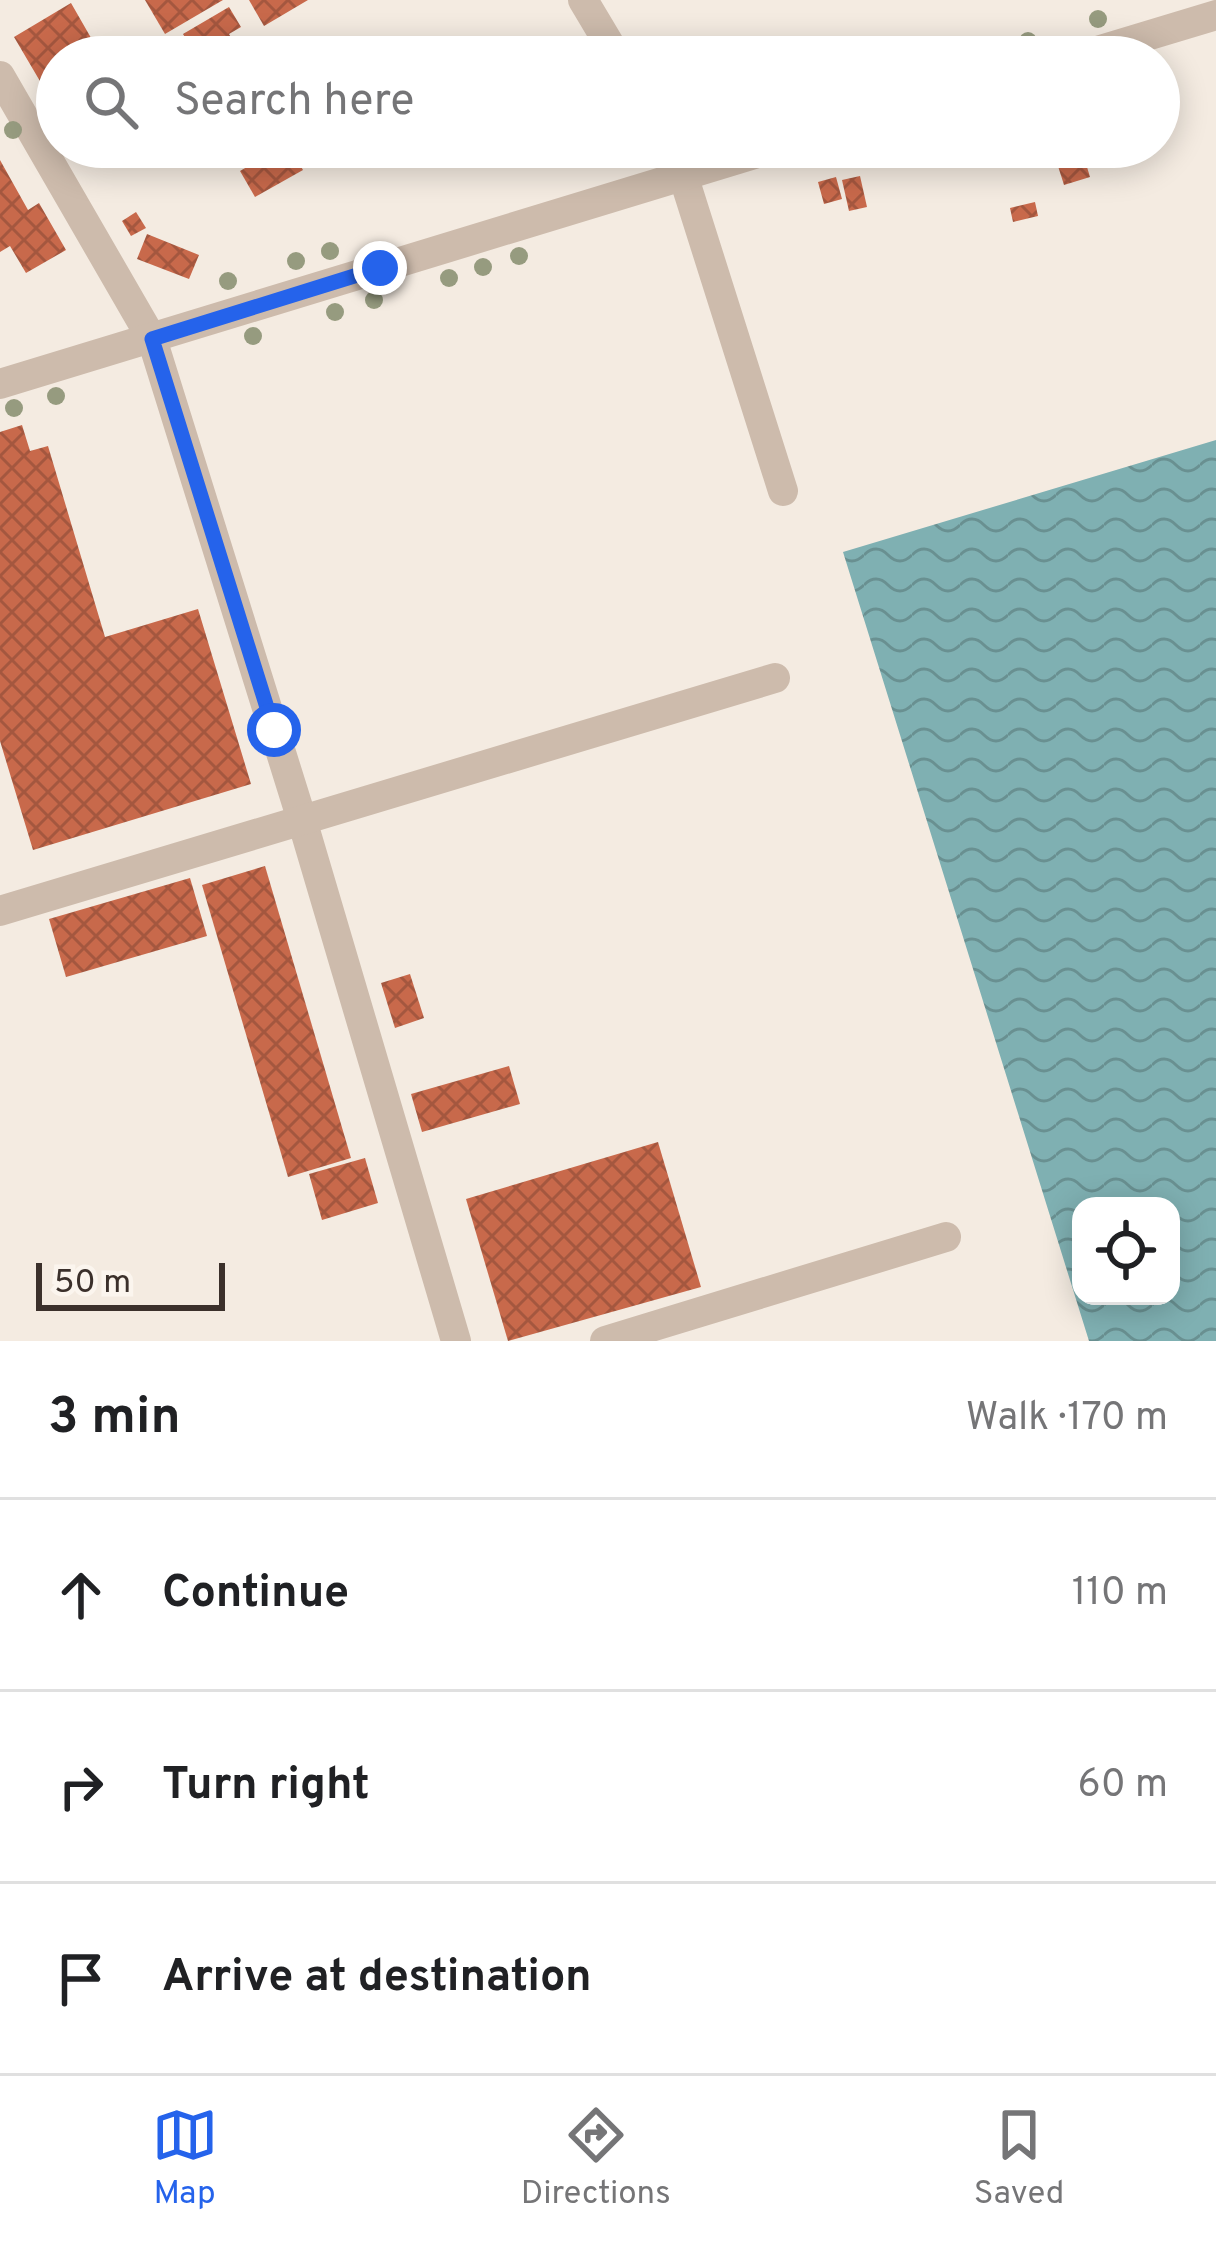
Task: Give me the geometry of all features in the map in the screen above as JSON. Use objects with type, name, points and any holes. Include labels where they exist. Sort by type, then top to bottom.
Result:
[{"type":"street","points":[[583,0],[604,36]]},
{"type":"street","points":[[1146,36],[1216,15]]},
{"type":"street","points":[[0,76],[36,138]]},
{"type":"street","points":[[53,168],[152,339],[302,820],[456,1341]]},
{"type":"street","points":[[679,168],[783,491]]},
{"type":"street","points":[[0,384],[707,168]]},
{"type":"street","points":[[0,911],[775,678]]},
{"type":"street","points":[[604,1341],[946,1237]]},
{"type":"water","points":[[1216,440],[1216,1341],[1089,1341],[1078,1305],[1180,1305],[1180,1197],[1072,1197],[1072,1286],[843,552]]},
{"type":"building","points":[[145,0],[223,0],[165,34]]},
{"type":"building","points":[[249,0],[308,0],[264,26]]},
{"type":"building","points":[[71,3],[90,36],[36,36],[36,74],[14,37]]},
{"type":"building","points":[[229,7],[241,27],[230,36],[183,34]]},
{"type":"building","points":[[0,160],[28,210],[39,203],[66,250],[26,273],[10,246],[0,252]]},
{"type":"building","points":[[245,168],[303,170],[255,197],[240,171]]},
{"type":"building","points":[[1059,168],[1087,168],[1090,177],[1064,185]]},
{"type":"building","points":[[860,176],[867,207],[849,211],[842,180]]},
{"type":"building","points":[[836,177],[842,199],[824,204],[818,182]]},
{"type":"building","points":[[1035,202],[1038,216],[1013,222],[1010,208]]},
{"type":"building","points":[[136,212],[146,228],[131,236],[122,221]]},
{"type":"building","points":[[147,234],[199,255],[189,279],[137,259]]},
{"type":"building","points":[[22,425],[30,451],[48,446],[105,637],[198,609],[251,784],[33,850],[0,741],[0,432]]},
{"type":"building","points":[[265,866],[351,1158],[288,1177],[202,885]]},
{"type":"building","points":[[190,878],[207,936],[66,977],[49,919]]},
{"type":"building","points":[[410,974],[424,1018],[395,1028],[381,983]]},
{"type":"building","points":[[509,1066],[520,1104],[422,1132],[411,1094]]},
{"type":"building","points":[[658,1142],[701,1287],[508,1341],[466,1199]]},
{"type":"building","points":[[365,1158],[378,1203],[322,1220],[309,1174]]},
{"type":"route","points":[[274,730],[152,339],[380,268]]}]
